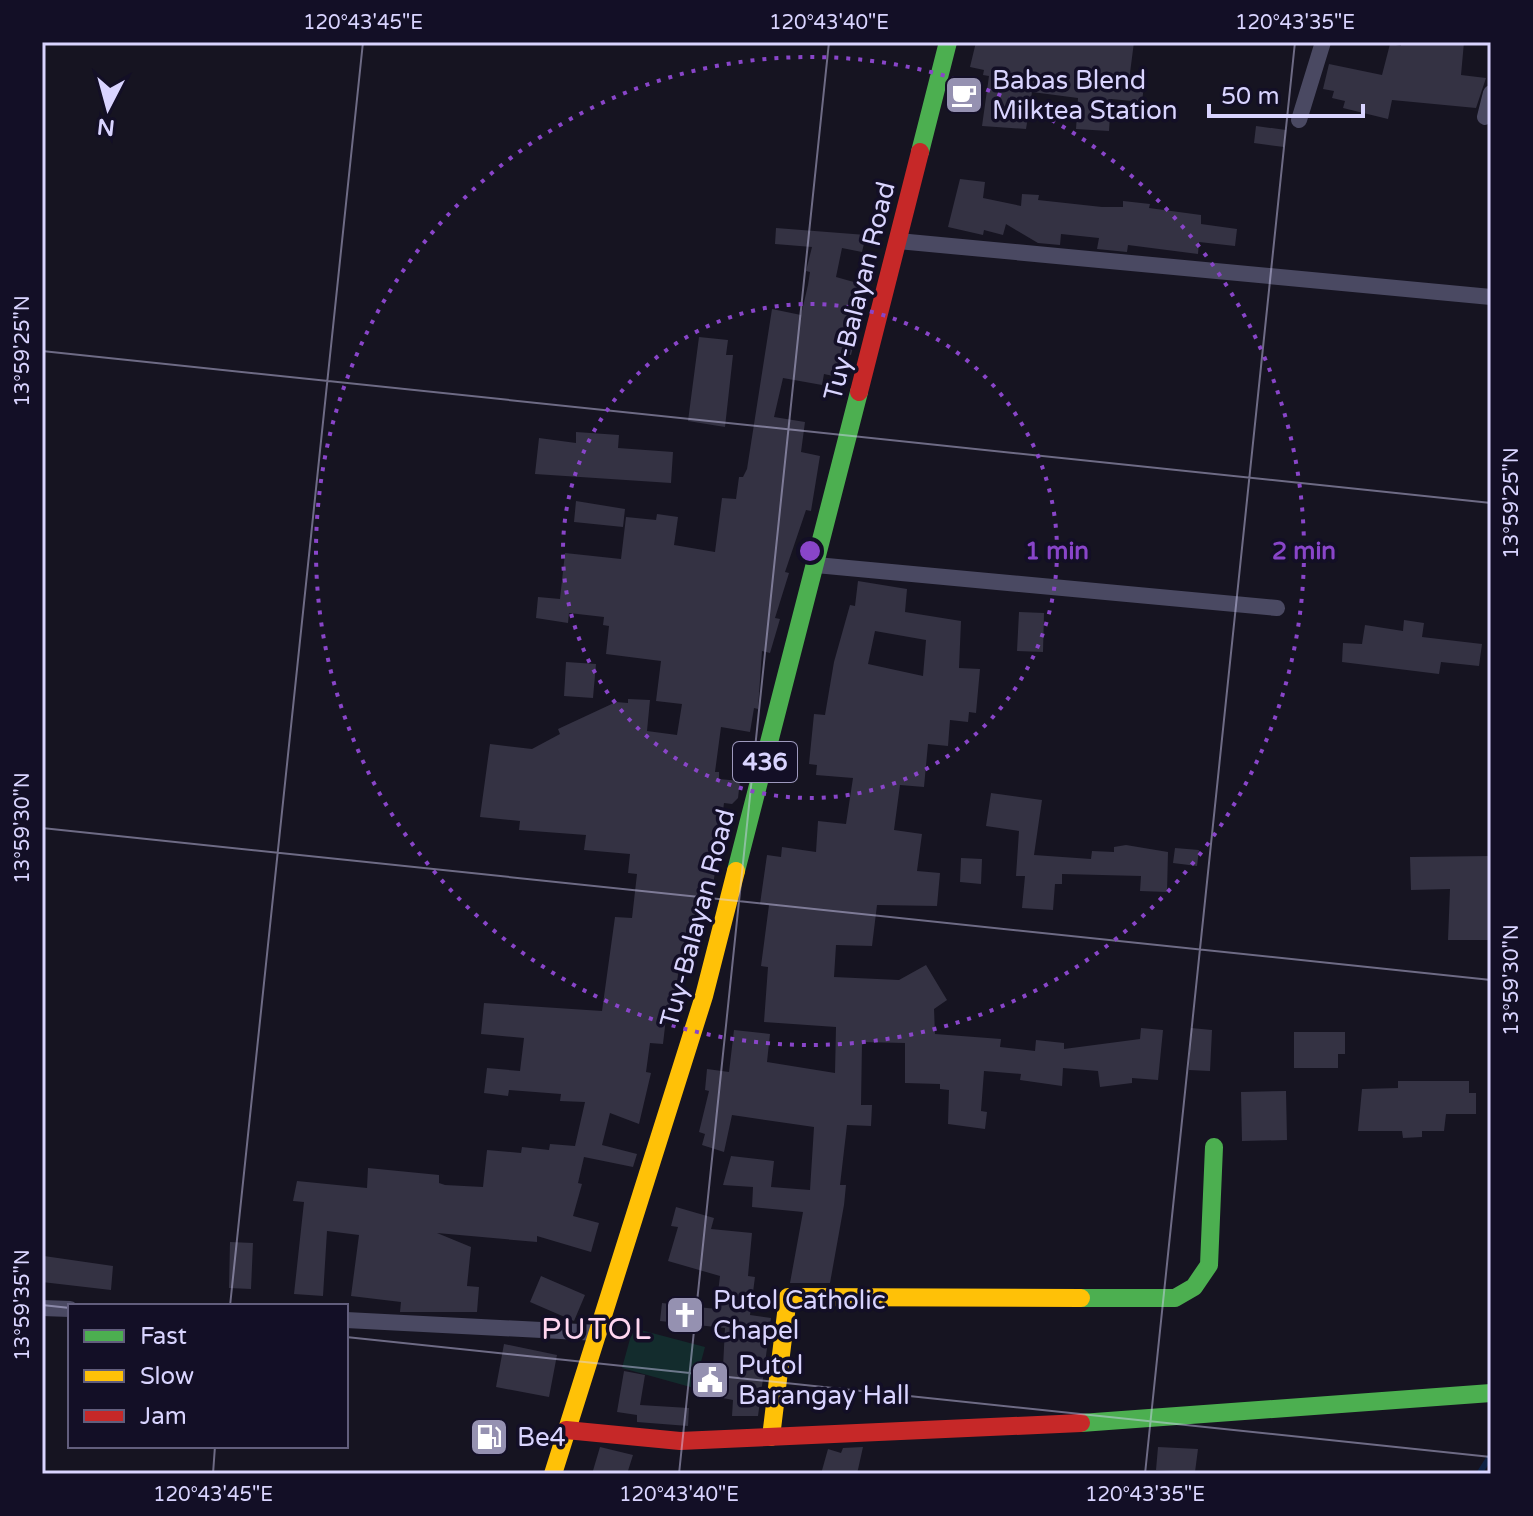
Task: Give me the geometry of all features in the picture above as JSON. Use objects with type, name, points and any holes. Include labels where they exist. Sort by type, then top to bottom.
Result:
[{"type":"street","name":"Tuy-Balayan Road","points":[[553,1474],[704,996],[948,42]]},
{"type":"street","points":[[1299,120],[1323,42]]},
{"type":"street","points":[[1485,117],[1491,93]]},
{"type":"street","points":[[898,241],[1491,297]]},
{"type":"street","points":[[816,565],[1277,608]]},
{"type":"street","points":[[771,1437],[788,1297],[1175,1298],[1194,1287],[1209,1265],[1214,1147]]},
{"type":"street","points":[[42,1308],[68,1309]]},
{"type":"street","points":[[348,1320],[599,1333]]},
{"type":"street","points":[[566,1430],[680,1441],[1092,1422],[1482,1393]]},
{"type":"green space","points":[[633,1328],[705,1347],[694,1388],[622,1368]]},
{"type":"building","points":[[976,42],[1134,42],[1130,73],[1132,83],[1144,85],[1142,102],[1111,99],[1109,131],[1076,129],[1078,98],[1032,92],[1026,129],[982,126],[989,76],[983,75],[984,70],[970,67]]},
{"type":"building","points":[[1401,42],[1464,42],[1461,75],[1486,78],[1476,108],[1392,100],[1388,119],[1343,108],[1345,101],[1332,98],[1334,91],[1323,89],[1329,64],[1382,75],[1390,44],[1401,46]]},
{"type":"building","points":[[1256,126],[1286,130],[1284,147],[1254,143]]},
{"type":"building","points":[[960,179],[985,182],[983,198],[1021,206],[1022,194],[1039,195],[1038,200],[1102,207],[1123,207],[1123,201],[1150,204],[1149,208],[1201,215],[1201,224],[1237,229],[1235,246],[1199,242],[1198,254],[1128,245],[1127,252],[1097,249],[1099,238],[1061,234],[1060,245],[1038,243],[1006,224],[1003,235],[984,230],[983,235],[948,227]]},
{"type":"building","points":[[776,228],[866,235],[862,252],[842,248],[836,277],[868,286],[851,355],[842,353],[838,377],[824,374],[822,385],[783,378],[774,417],[805,422],[801,452],[820,456],[811,511],[806,510],[785,572],[789,573],[775,618],[780,619],[770,653],[762,651],[758,709],[754,708],[750,732],[721,727],[715,772],[719,772],[719,779],[740,781],[738,798],[732,804],[724,803],[710,909],[702,908],[696,959],[680,957],[674,1009],[667,1009],[663,1044],[650,1043],[646,1072],[651,1073],[639,1124],[610,1113],[602,1145],[637,1154],[633,1167],[584,1157],[578,1183],[582,1184],[573,1216],[599,1223],[591,1252],[537,1236],[537,1242],[437,1233],[471,1247],[467,1286],[479,1287],[477,1312],[400,1312],[401,1302],[351,1296],[359,1235],[327,1231],[323,1296],[294,1294],[304,1202],[293,1201],[297,1181],[367,1188],[368,1168],[439,1175],[439,1183],[445,1185],[483,1187],[487,1150],[521,1153],[522,1147],[549,1150],[550,1144],[575,1146],[585,1102],[560,1101],[561,1094],[509,1090],[508,1096],[484,1093],[487,1068],[520,1071],[524,1038],[481,1034],[484,1003],[602,1011],[615,917],[632,918],[637,874],[628,873],[630,854],[584,850],[586,835],[519,830],[520,821],[480,817],[490,744],[532,749],[560,734],[558,729],[616,702],[628,703],[628,699],[650,700],[647,731],[677,735],[682,704],[656,701],[661,661],[606,654],[609,626],[603,625],[604,617],[569,613],[568,623],[536,618],[538,597],[560,599],[565,553],[621,559],[626,517],[656,520],[657,514],[678,517],[674,545],[715,552],[722,498],[736,499],[739,477],[743,477],[747,469],[772,309],[801,315],[808,285],[810,272],[806,271],[812,247],[775,244]]},
{"type":"building","points":[[699,337],[728,340],[726,355],[733,355],[725,427],[688,421]]},
{"type":"building","points":[[576,432],[619,435],[618,448],[673,452],[671,483],[535,474],[539,438],[576,443]]},
{"type":"building","points":[[576,501],[625,509],[623,527],[574,522]]},
{"type":"building","points":[[858,581],[907,589],[905,612],[961,621],[959,668],[980,669],[976,713],[969,712],[968,722],[950,720],[948,746],[928,744],[924,787],[900,785],[894,830],[922,834],[917,871],[940,873],[937,906],[877,905],[872,946],[836,945],[834,977],[899,980],[926,965],[947,1000],[934,1009],[935,1034],[1001,1039],[1000,1047],[1035,1051],[1036,1040],[1064,1043],[1064,1049],[1140,1039],[1141,1028],[1163,1030],[1158,1080],[1132,1078],[1132,1083],[1100,1087],[1098,1071],[1063,1068],[1062,1086],[1020,1080],[1021,1074],[984,1071],[981,1111],[987,1112],[985,1129],[948,1124],[949,1090],[940,1089],[940,1084],[905,1083],[905,1043],[862,1042],[861,1105],[872,1105],[871,1126],[847,1125],[840,1185],[846,1185],[844,1205],[830,1283],[790,1283],[803,1212],[752,1207],[753,1187],[723,1185],[731,1156],[774,1161],[771,1187],[810,1190],[814,1127],[732,1115],[724,1152],[702,1145],[705,1134],[699,1132],[709,1091],[705,1090],[707,1069],[729,1072],[734,1030],[770,1034],[767,1062],[835,1073],[836,1027],[764,1022],[768,967],[761,966],[769,905],[760,904],[767,855],[781,857],[782,847],[816,852],[818,821],[846,824],[853,778],[816,775],[817,765],[809,764],[814,714],[825,715],[834,662],[850,605],[855,606]],"holes":[[[875,631],[926,640],[923,676],[868,664]]]},
{"type":"building","points":[[1019,612],[1044,613],[1043,652],[1017,651]]},
{"type":"building","points":[[1404,620],[1424,623],[1422,637],[1482,644],[1479,666],[1441,662],[1439,674],[1342,662],[1343,643],[1362,644],[1365,625],[1403,631]]},
{"type":"building","points":[[566,662],[596,664],[593,698],[564,696]]},
{"type":"building","points":[[991,793],[1042,800],[1034,855],[1091,859],[1092,851],[1114,852],[1114,847],[1126,845],[1168,852],[1167,892],[1140,891],[1141,876],[1062,874],[1062,884],[1055,884],[1053,910],[1022,908],[1025,876],[1016,876],[1019,831],[986,826]]},
{"type":"building","points":[[1175,848],[1199,850],[1197,866],[1173,863]]},
{"type":"building","points":[[1491,856],[1491,940],[1448,940],[1450,889],[1411,890],[1410,857]]},
{"type":"building","points":[[961,858],[982,859],[981,884],[960,882]]},
{"type":"building","points":[[1191,1028],[1212,1030],[1210,1071],[1189,1070]]},
{"type":"building","points":[[1294,1032],[1345,1032],[1345,1054],[1338,1054],[1338,1068],[1294,1068]]},
{"type":"building","points":[[1398,1081],[1469,1081],[1469,1093],[1476,1093],[1476,1114],[1446,1114],[1444,1131],[1422,1131],[1422,1137],[1403,1138],[1402,1131],[1358,1131],[1362,1089],[1398,1088]]},
{"type":"building","points":[[1286,1091],[1287,1140],[1242,1141],[1241,1092]]},
{"type":"building","points":[[676,1207],[714,1218],[711,1229],[752,1233],[748,1276],[755,1277],[750,1315],[771,1318],[758,1416],[732,1416],[733,1400],[697,1393],[703,1363],[723,1367],[725,1328],[660,1321],[662,1303],[716,1309],[720,1276],[668,1261],[678,1227],[671,1226]]},
{"type":"building","points":[[230,1242],[253,1243],[251,1289],[229,1288]]},
{"type":"building","points":[[44,1256],[113,1266],[111,1290],[42,1282]]},
{"type":"building","points":[[541,1276],[585,1295],[574,1321],[530,1302]]},
{"type":"building","points":[[504,1344],[557,1355],[549,1397],[496,1387]]},
{"type":"building","points":[[624,1371],[645,1375],[640,1405],[689,1408],[688,1426],[637,1422],[637,1415],[617,1412]]},
{"type":"building","points":[[600,1447],[633,1455],[627,1474],[592,1474]]},
{"type":"building","points":[[863,1447],[857,1474],[821,1474],[828,1449],[841,1453],[843,1448]]},
{"type":"building","points":[[1158,1447],[1198,1449],[1195,1472],[1156,1470]]},
{"type":"waterway","points":[[1479,1474],[1491,1455]]},
{"type":"traffic: fast","points":[[920,152],[948,42]]},
{"type":"traffic: fast","points":[[736,871],[859,392]]},
{"type":"traffic: fast","points":[[1081,1298],[1175,1298],[1194,1287],[1209,1265],[1214,1147]]},
{"type":"traffic: fast","points":[[1081,1423],[1491,1393]]},
{"type":"traffic: slow","points":[[553,1474],[704,996],[736,871]]},
{"type":"traffic: slow","points":[[771,1437],[788,1297],[1081,1298]]},
{"type":"traffic: jam","points":[[859,392],[920,152]]},
{"type":"traffic: jam","points":[[566,1430],[680,1441],[1081,1423]]},
{"type":"place","name":"Babas Blend Milktea Station","points":[[964,95]]},
{"type":"place","name":"Putol Catholic Chapel","points":[[685,1315]]},
{"type":"place","name":"Putol Barangay Hall","points":[[710,1380]]},
{"type":"place","name":"Be4","points":[[489,1437]]},
{"type":"district","name":"PUTOL","points":[[597,1329]]}]
